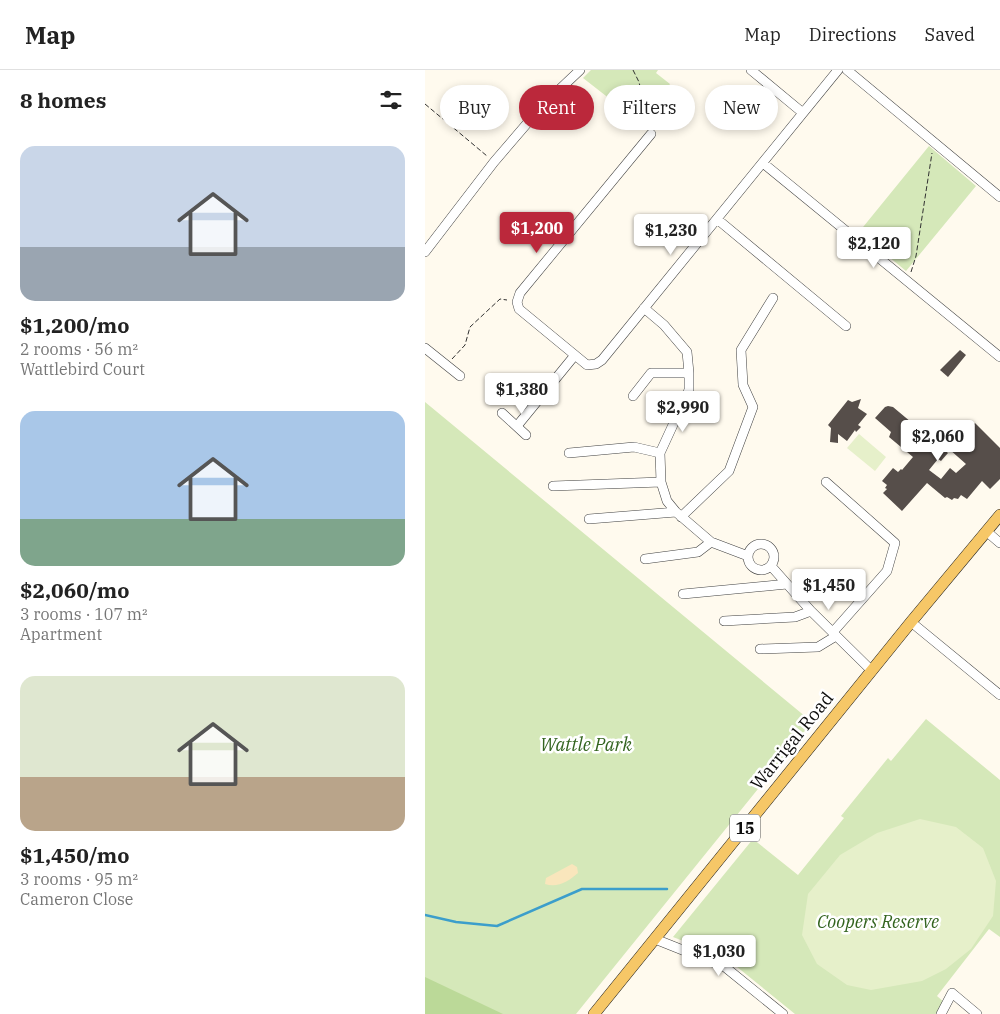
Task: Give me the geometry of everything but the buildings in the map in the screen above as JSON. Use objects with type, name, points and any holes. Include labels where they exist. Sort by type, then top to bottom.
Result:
[{"type":"main road","name":"Warrigal Road","points":[[594,1014],[911,622],[1000,515]]},
{"type":"street","points":[[425,252],[494,162],[542,106],[580,70]]},
{"type":"street","points":[[751,70],[803,113]]},
{"type":"street","points":[[651,134],[520,292],[517,302],[519,309],[587,365],[596,364],[602,360],[838,70]]},
{"type":"street","points":[[847,70],[1000,197]]},
{"type":"street","points":[[763,163],[1000,357]]},
{"type":"street","points":[[717,219],[846,326]]},
{"type":"street","points":[[589,519],[678,514],[729,470],[753,407],[743,384],[741,350],[773,298]]},
{"type":"street","points":[[644,308],[664,325],[687,352],[689,390],[660,453],[661,482],[667,502],[711,542],[748,556]]},
{"type":"street","points":[[425,348],[460,376]]},
{"type":"street","points":[[517,426],[575,355]]},
{"type":"street","points":[[633,396],[651,373],[689,373]]},
{"type":"street","points":[[501,413],[527,435]]},
{"type":"street","points":[[569,453],[634,447],[660,453]]},
{"type":"street","points":[[553,486],[661,482]]},
{"type":"street","points":[[760,649],[818,647],[834,634],[887,571],[895,543],[826,482]]},
{"type":"street","points":[[986,532],[1000,543]]},
{"type":"street","points":[[645,559],[698,552],[711,542]]},
{"type":"street","points":[[764,544],[769,546],[774,558],[771,566],[764,570],[756,569],[750,564],[748,556],[753,546],[764,544]]},
{"type":"street","points":[[771,566],[811,611],[872,671]]},
{"type":"street","points":[[683,594],[787,584]]},
{"type":"street","points":[[724,621],[795,617],[811,611]]},
{"type":"street","points":[[911,622],[1000,695]]},
{"type":"street","points":[[655,939],[725,967],[783,1014]]},
{"type":"street","points":[[941,1014],[951,994],[977,1014]]},
{"type":"path","points":[[633,70],[639,82],[651,134]]},
{"type":"path","points":[[425,104],[494,162]]},
{"type":"path","points":[[909,282],[916,256],[933,142]]},
{"type":"path","points":[[447,365],[465,345],[470,327],[482,315],[500,299],[517,302]]},
{"type":"green space","points":[[591,70],[658,70],[656,73],[670,84],[604,85],[604,94],[583,78]]},
{"type":"green space","points":[[929,146],[976,186],[906,271],[859,232]]},
{"type":"green space","name":"Wattle Park","points":[[425,402],[812,722],[576,1014],[425,1014]]},
{"type":"green space","points":[[859,434],[886,457],[875,471],[847,448]]},
{"type":"green space","name":"Coopers Reserve","points":[[926,719],[1000,780],[1000,937],[989,929],[937,996],[945,1003],[937,1014],[795,1014],[726,958],[673,937],[753,839],[798,875],[844,818],[841,816],[888,758],[891,761]]},
{"type":"green space","points":[[920,819],[956,827],[983,848],[996,881],[993,916],[971,949],[946,969],[922,981],[871,990],[847,985],[817,964],[802,935],[808,894],[840,855],[877,833]]},
{"type":"green space","points":[[425,977],[503,1014],[425,1014]]},
{"type":"sand","points":[[572,864],[577,867],[578,873],[571,879],[554,885],[545,884],[546,878]]},
{"type":"waterway","points":[[425,915],[456,922],[497,926],[582,889],[667,889]]}]
